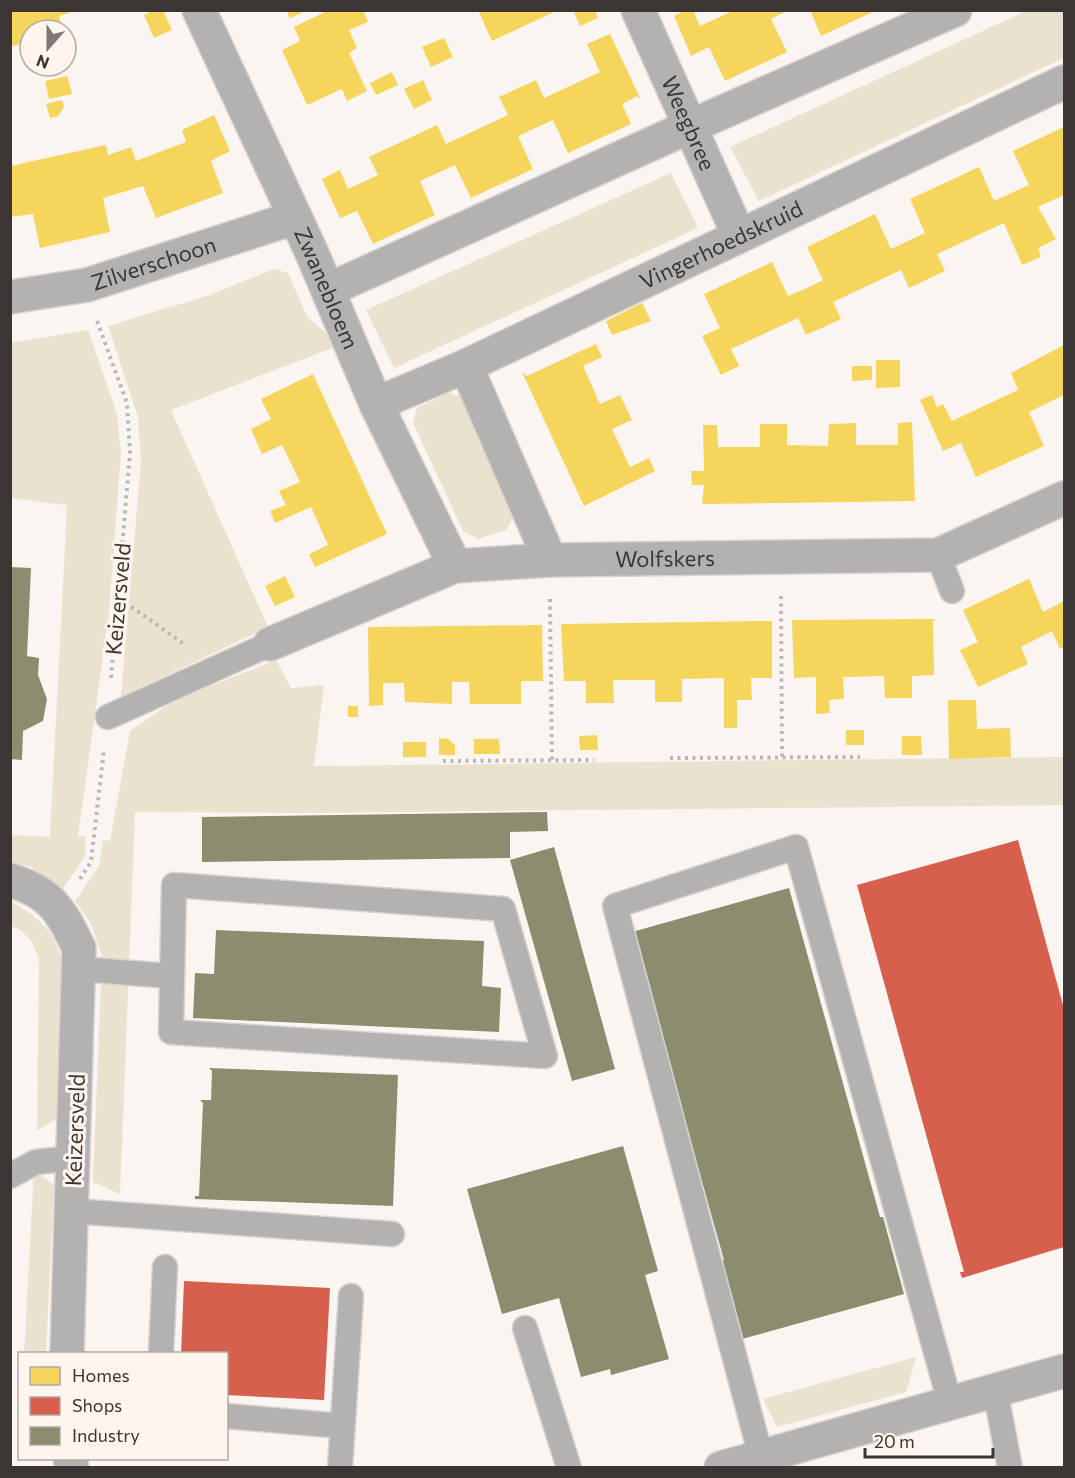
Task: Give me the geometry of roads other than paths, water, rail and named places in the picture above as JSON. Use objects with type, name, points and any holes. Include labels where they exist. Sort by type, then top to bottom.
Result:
[{"type":"street","name":"Zwanebloem","points":[[199,10],[328,290],[376,404],[455,566]]},
{"type":"street","name":"Weegbree","points":[[638,10],[739,236]]},
{"type":"street","points":[[328,290],[955,10]]},
{"type":"street","name":"Vingerhoedskruid","points":[[376,404],[466,366],[1065,82]]},
{"type":"street","name":"Zilverschoon","points":[[10,297],[87,285],[294,218]]},
{"type":"street","points":[[466,366],[550,560]]},
{"type":"street","name":"Wolfskers","points":[[270,644],[455,566],[550,560],[938,555],[1065,498]]},
{"type":"street","name":"Keizersveld","points":[[10,880],[33,887],[60,910],[80,948],[67,1352]]},
{"type":"street","points":[[721,1467],[762,1462],[950,1403],[1065,1371]]},
{"type":"lane","points":[[938,555],[952,591]]},
{"type":"lane","points":[[108,717],[270,644]]},
{"type":"lane","points":[[762,1462],[615,906],[796,847],[950,1403]]},
{"type":"lane","points":[[174,885],[503,909],[545,1056],[171,1032],[171,976],[174,885]]},
{"type":"lane","points":[[79,969],[171,976]]},
{"type":"lane","points":[[10,1176],[36,1162],[74,1158]]},
{"type":"lane","points":[[72,1211],[392,1234]]},
{"type":"lane","points":[[161,1352],[165,1267]]},
{"type":"lane","points":[[340,1467],[351,1296]]},
{"type":"lane","points":[[525,1328],[569,1467]]},
{"type":"lane","points":[[995,1390],[1010,1467]]},
{"type":"lane","points":[[228,1416],[342,1426]]}]
